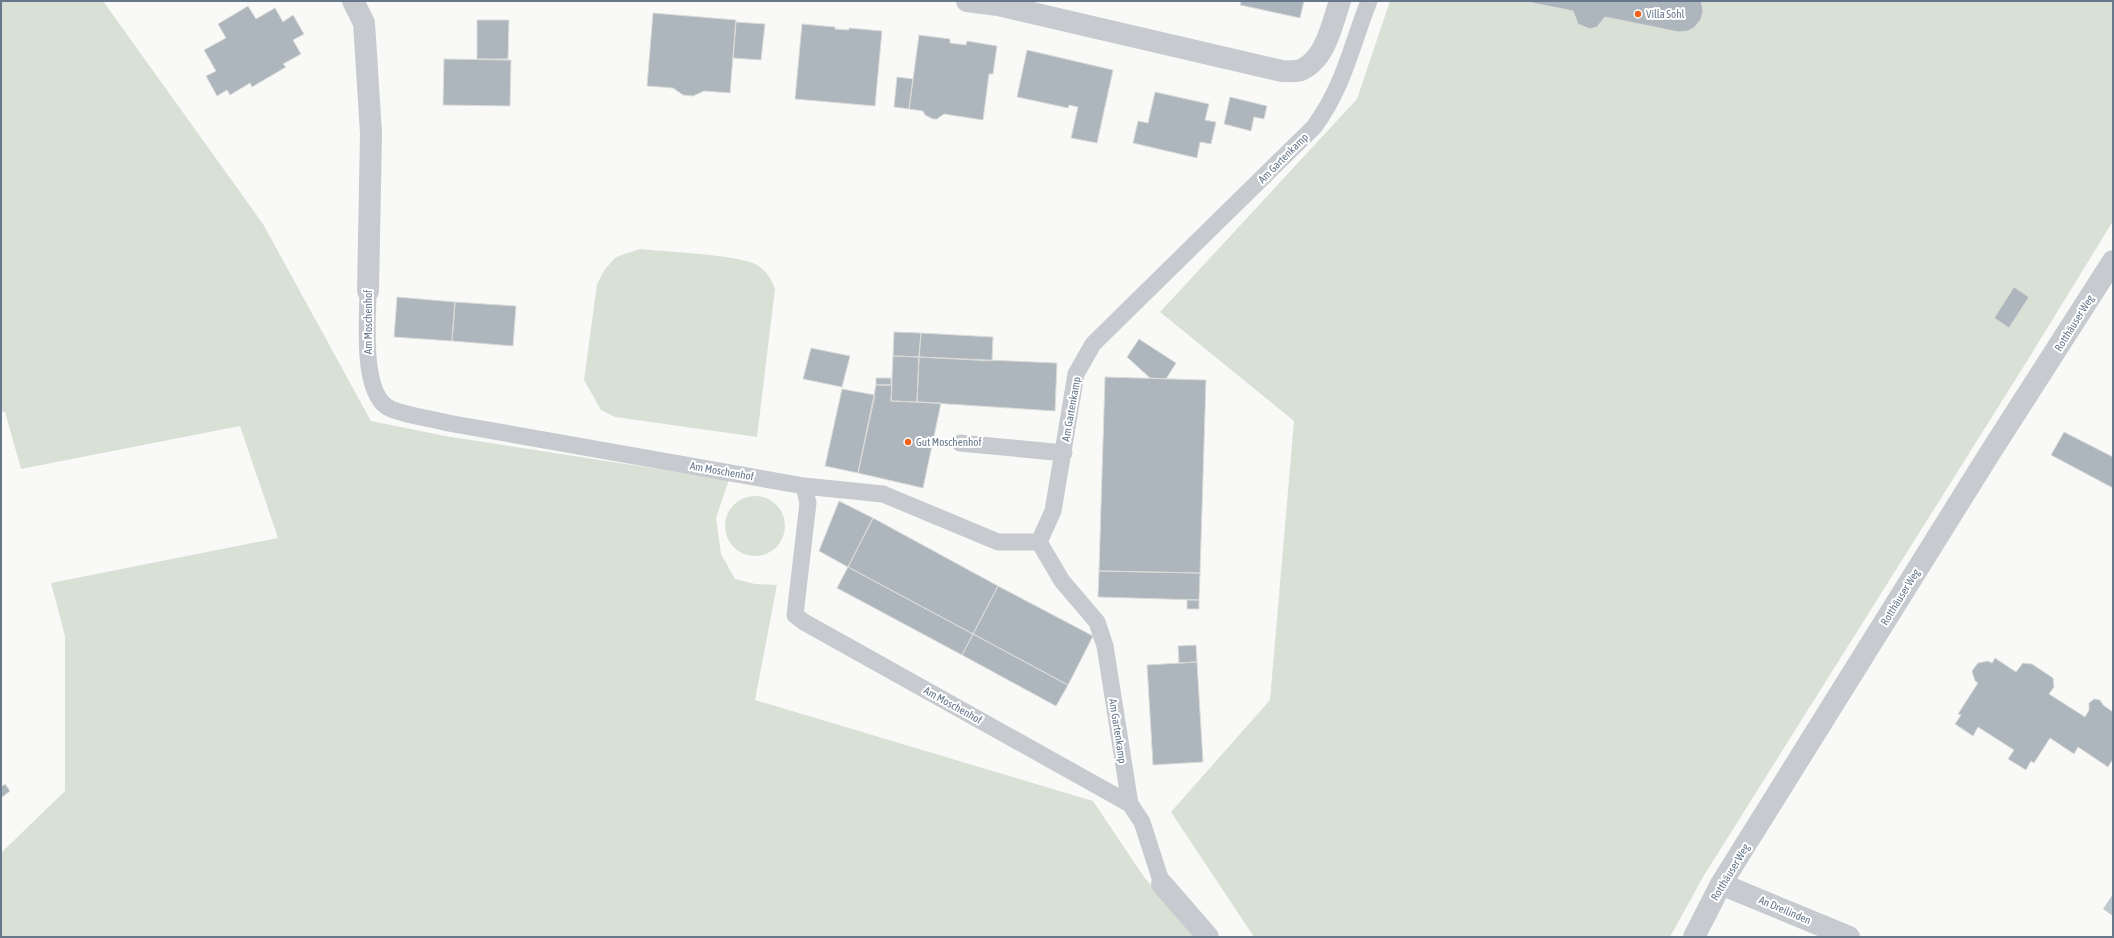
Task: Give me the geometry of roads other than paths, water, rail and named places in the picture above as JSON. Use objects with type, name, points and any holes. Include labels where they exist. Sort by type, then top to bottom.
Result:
[{"type":"street","name":"Am Moschenhof","points":[[353,1],[364,23],[371,133],[368,291]]},
{"type":"street","points":[[967,1],[998,5],[1282,71],[1300,70],[1312,62],[1324,46],[1340,1]]},
{"type":"street","name":"Rotthäuser Weg","points":[[1694,937],[1721,884],[1988,456],[2113,261]]},
{"type":"street","name":"Am Moschenhof","points":[[1162,884],[1208,937]]},
{"type":"street","name":"An Dreilinden","points":[[1721,884],[1848,937]]},
{"type":"lane","name":"Am Gartenkamp","points":[[1130,804],[1105,646],[1097,622],[1062,581],[1039,542],[1053,511],[1064,453],[1076,374],[1093,344],[1314,127],[1329,107],[1348,65],[1358,30],[1369,1]]},
{"type":"lane","name":"Am Moschenhof","points":[[368,291],[367,351],[371,380],[374,392],[390,408],[448,423],[804,486],[808,503],[794,615],[1130,804],[1142,822],[1162,884]]},
{"type":"lane","points":[[960,443],[1064,453]]},
{"type":"lane","points":[[804,486],[884,494],[998,542],[1039,542]]},
{"type":"place","name":"Villa Sohl","points":[[1638,14]]},
{"type":"place","name":"Gut Moschenhof","points":[[908,442]]}]
